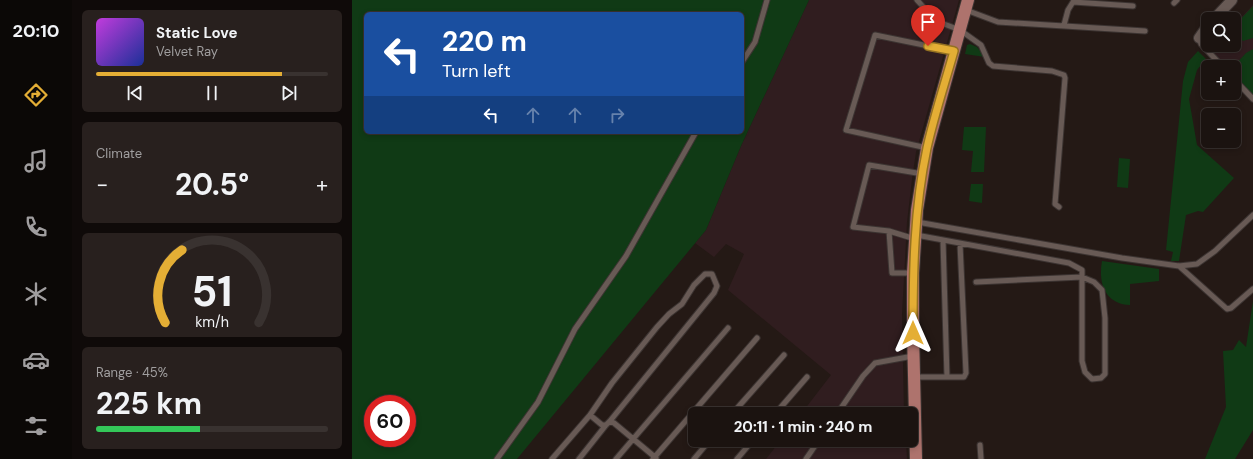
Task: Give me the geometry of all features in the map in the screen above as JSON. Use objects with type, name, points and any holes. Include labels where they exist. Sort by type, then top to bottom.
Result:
[{"type":"main road","points":[[916,459],[913,273],[916,222],[927,148],[967,5]]},
{"type":"street","points":[[1221,12],[1232,0]]},
{"type":"lane","points":[[744,59],[755,42],[767,0]]},
{"type":"lane","points":[[917,0],[936,21],[960,30],[981,45],[989,62],[993,66],[1052,71],[1064,75],[1065,78],[1055,204],[1059,207]]},
{"type":"lane","points":[[1064,25],[1068,10],[1073,2],[1133,6]]},
{"type":"lane","points":[[967,5],[998,22],[1145,31]]},
{"type":"lane","points":[[927,148],[846,130],[875,35],[954,51]]},
{"type":"lane","points":[[1199,38],[1201,44],[1216,60]]},
{"type":"lane","points":[[1241,86],[1253,99]]},
{"type":"lane","points":[[497,459],[538,402],[575,329],[626,256],[695,134]]},
{"type":"lane","points":[[923,174],[869,164],[853,227],[889,231],[915,237],[943,240],[1069,263],[1082,270],[1082,277],[1082,361],[1084,372],[1092,378],[1101,378],[1106,374],[1105,318],[1102,290],[1094,282],[1082,277],[976,282]]},
{"type":"lane","points":[[916,222],[1122,258],[1180,266],[1197,264],[1215,251],[1253,215]]},
{"type":"lane","points":[[889,231],[892,273],[913,273]]},
{"type":"lane","points":[[943,240],[947,377]]},
{"type":"lane","points":[[914,377],[964,377],[966,374],[960,244]]},
{"type":"lane","points":[[1180,266],[1227,309],[1231,308],[1253,290]]},
{"type":"lane","points":[[552,459],[590,415],[612,383],[665,318],[682,304],[694,285],[705,274],[712,274],[716,286],[714,293],[579,459]]},
{"type":"lane","points":[[616,459],[728,328]]},
{"type":"lane","points":[[590,415],[602,425],[614,423],[655,458],[757,338]]},
{"type":"lane","points":[[738,407],[784,355]]},
{"type":"lane","points":[[842,407],[863,376],[875,363],[914,356]]},
{"type":"lane","points":[[781,407],[807,376]]},
{"type":"lane","points":[[980,445],[980,459]]},
{"type":"lane","points":[[694,459],[704,447]]},
{"type":"lane","points":[[737,459],[747,447]]},
{"type":"lane","points":[[806,459],[814,447]]},
{"type":"shaded area","points":[[809,0],[959,0],[916,152],[912,179],[907,222],[902,314],[904,407],[806,407],[831,375],[728,290],[744,254],[726,244],[714,257],[695,243],[706,230],[741,146]]},
{"type":"shaded area","points":[[1253,5],[1253,95],[1241,82],[1241,60],[1219,60],[1212,52],[1241,52],[1241,18]]},
{"type":"shaded area","points":[[775,447],[906,447],[907,459],[766,459]]},
{"type":"green space","points":[[352,0],[809,0],[741,146],[706,230],[517,459],[352,459]]},
{"type":"green space","points":[[1253,6],[1253,38],[1243,41],[1241,39],[1241,19]]},
{"type":"green space","points":[[970,44],[977,47],[985,57],[965,54],[967,45]]},
{"type":"green space","points":[[1253,49],[1253,95],[1241,82],[1241,60],[1240,60],[1246,53]]},
{"type":"green space","points":[[1198,51],[1206,59],[1201,60],[1201,65],[1197,70],[1189,99],[1197,145],[1234,178],[1203,212],[1198,211],[1186,215],[1179,261],[1171,261],[1173,252],[1166,250],[1183,81],[1188,62]]},
{"type":"green space","points":[[964,127],[986,127],[984,172],[971,172],[973,151],[962,150]]},
{"type":"green space","points":[[1119,158],[1130,159],[1128,188],[1117,187]]},
{"type":"green space","points":[[971,184],[983,184],[982,203],[969,201]]},
{"type":"green space","points":[[1102,261],[1159,269],[1159,281],[1130,284],[1130,305],[1121,304],[1115,301],[1105,291],[1101,277]]},
{"type":"green space","points":[[1253,301],[1253,430],[1235,459],[1205,459],[1226,407],[1223,351],[1233,350],[1239,340],[1246,347]]},
{"type":"route","points":[[913,333],[913,273],[917,210],[927,148],[954,51],[928,46]]}]
